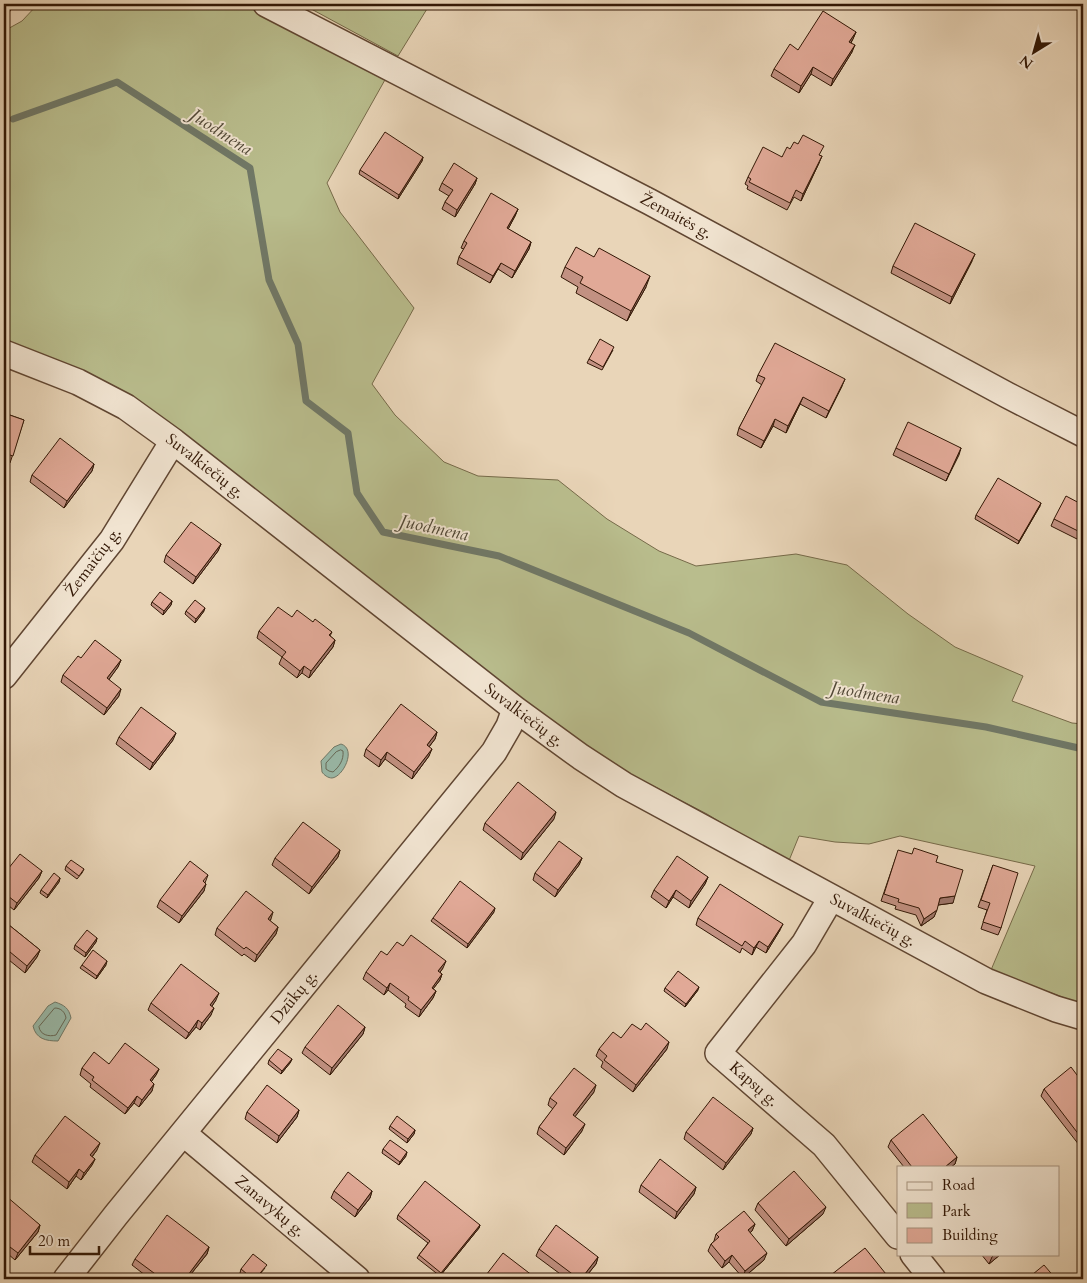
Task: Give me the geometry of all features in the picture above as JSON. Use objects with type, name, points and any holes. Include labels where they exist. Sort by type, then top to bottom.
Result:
[{"type":"street","name":"Žemaitės g.","points":[[266,4],[650,202],[999,391],[1083,434]]},
{"type":"street","name":"Suvalkiečių g.","points":[[4,353],[78,382],[126,408],[174,441],[515,709],[581,757],[624,785],[986,981],[1056,1009],[1083,1017]]},
{"type":"street","name":"Žemaičių g.","points":[[4,676],[112,540],[174,441]]},
{"type":"street","name":"Dzūkų g.","points":[[66,1279],[494,752],[515,709]]},
{"type":"street","name":"Kapsų g.","points":[[831,898],[804,944],[718,1053],[824,1145],[897,1235]]},
{"type":"street","name":"Zanavykų g.","points":[[183,1133],[358,1279]]},
{"type":"street","points":[[915,1256],[933,1279]]},
{"type":"green space","points":[[38,4],[250,4],[386,78],[327,183],[340,212],[414,308],[372,384],[395,415],[444,462],[478,476],[558,480],[607,519],[659,551],[696,566],[796,554],[847,565],[908,614],[955,647],[1023,676],[1012,701],[1072,723],[1083,724],[1083,1005],[991,970],[1035,866],[900,836],[869,844],[835,842],[799,836],[788,863],[707,814],[611,764],[520,702],[232,475],[4,341],[4,31],[22,21]]},
{"type":"green space","points":[[302,4],[430,4],[398,56]]},
{"type":"water","points":[[341,744],[348,751],[347,762],[340,773],[332,778],[322,772],[321,761],[334,747]]},
{"type":"water","points":[[55,1002],[66,1007],[71,1018],[58,1041],[42,1038],[36,1034],[33,1026],[48,1006]]},
{"type":"building","points":[[4,4],[13,4],[9,13],[4,10]]},
{"type":"building","points":[[823,11],[856,32],[849,42],[855,45],[833,79],[813,67],[801,86],[774,69],[790,44],[798,50]]},
{"type":"building","points":[[385,132],[423,157],[399,195],[360,170]]},
{"type":"building","points":[[803,135],[824,146],[819,155],[822,156],[803,194],[796,190],[790,203],[749,182],[751,179],[748,177],[763,147],[782,157],[787,147],[790,149],[794,142],[798,144]]},
{"type":"building","points":[[454,163],[477,178],[457,210],[445,202],[453,190],[442,183]]},
{"type":"building","points":[[491,193],[518,209],[507,228],[531,242],[515,271],[501,263],[493,276],[459,257],[467,243],[464,241]]},
{"type":"building","points":[[915,223],[975,254],[952,297],[893,266]]},
{"type":"building","points":[[576,247],[594,257],[599,248],[650,276],[631,311],[580,283],[583,277],[565,267]]},
{"type":"building","points":[[600,339],[614,347],[603,367],[589,359]]},
{"type":"building","points":[[775,343],[845,379],[829,411],[803,397],[788,426],[775,419],[764,441],[739,428],[765,378],[758,375]]},
{"type":"building","points":[[4,413],[24,420],[13,456],[4,453]]},
{"type":"building","points":[[908,422],[961,448],[949,474],[896,448]]},
{"type":"building","points":[[60,438],[94,464],[67,501],[32,475]]},
{"type":"building","points":[[998,478],[1041,503],[1019,541],[976,515]]},
{"type":"building","points":[[1066,496],[1083,505],[1083,525],[1080,532],[1054,519]]},
{"type":"building","points":[[191,522],[221,544],[196,577],[166,555]]},
{"type":"building","points":[[160,592],[172,601],[164,611],[152,602]]},
{"type":"building","points":[[195,600],[205,608],[196,619],[186,611]]},
{"type":"building","points":[[278,607],[292,617],[297,610],[313,622],[315,619],[332,632],[329,635],[335,640],[311,671],[304,666],[300,671],[282,657],[286,652],[259,631]]},
{"type":"building","points":[[95,640],[121,660],[107,678],[121,689],[107,708],[63,675],[78,656],[81,658]]},
{"type":"building","points":[[401,704],[437,732],[427,745],[432,749],[414,772],[387,752],[381,760],[366,749]]},
{"type":"building","points":[[141,707],[176,733],[153,763],[119,737]]},
{"type":"building","points":[[518,782],[556,812],[523,853],[485,823]]},
{"type":"building","points":[[303,822],[340,850],[312,887],[275,858]]},
{"type":"building","points":[[559,841],[582,858],[558,890],[535,873]]},
{"type":"building","points":[[914,848],[938,856],[936,862],[963,870],[955,896],[940,898],[937,910],[924,919],[919,908],[898,902],[899,899],[884,894],[898,850],[912,854]]},
{"type":"building","points":[[20,854],[42,871],[17,903],[4,893],[4,874]]},
{"type":"building","points":[[677,856],[708,877],[691,901],[676,890],[669,901],[654,890]]},
{"type":"building","points":[[71,860],[84,869],[79,876],[66,866]]},
{"type":"building","points":[[190,861],[208,875],[203,881],[206,884],[182,916],[160,900]]},
{"type":"building","points":[[993,865],[1018,873],[1001,928],[983,922],[990,903],[981,900]]},
{"type":"building","points":[[54,873],[60,878],[48,895],[41,890]]},
{"type":"building","points":[[460,881],[495,908],[468,944],[433,918]]},
{"type":"building","points":[[720,884],[783,924],[768,947],[759,941],[754,948],[745,941],[742,946],[698,918]]},
{"type":"building","points":[[246,891],[273,912],[268,919],[278,927],[257,955],[246,947],[244,949],[217,928]]},
{"type":"building","points":[[4,921],[40,950],[27,966],[4,947]]},
{"type":"building","points":[[87,930],[97,938],[86,953],[75,945]]},
{"type":"building","points":[[411,935],[446,961],[438,971],[442,974],[432,988],[436,991],[421,1010],[408,1000],[409,997],[390,983],[387,988],[366,972],[381,951],[387,955],[397,942],[403,946]]},
{"type":"building","points":[[93,950],[107,961],[97,976],[82,965]]},
{"type":"building","points":[[181,964],[219,993],[210,1005],[214,1008],[202,1023],[198,1020],[189,1033],[151,1003]]},
{"type":"building","points":[[678,971],[699,987],[686,1004],[665,988]]},
{"type":"building","points":[[338,1005],[365,1027],[332,1068],[305,1047]]},
{"type":"building","points":[[646,1023],[669,1042],[636,1085],[604,1060],[607,1056],[599,1049],[613,1032],[621,1038],[632,1024],[641,1030]]},
{"type":"building","points":[[125,1043],[159,1069],[150,1080],[154,1084],[142,1100],[137,1096],[128,1108],[92,1080],[94,1077],[82,1068],[94,1052],[109,1064]]},
{"type":"building","points":[[278,1049],[292,1059],[282,1071],[269,1060]]},
{"type":"building","points":[[1071,1067],[1083,1083],[1083,1140],[1044,1089]]},
{"type":"building","points":[[574,1068],[596,1085],[573,1115],[585,1124],[566,1148],[539,1127],[557,1103],[550,1098]]},
{"type":"building","points":[[267,1085],[299,1110],[279,1136],[247,1112]]},
{"type":"building","points":[[713,1097],[753,1128],[726,1163],[686,1132]]},
{"type":"building","points":[[923,1114],[957,1157],[946,1166],[911,1166],[891,1140]]},
{"type":"building","points":[[65,1116],[100,1143],[90,1155],[95,1159],[84,1173],[79,1169],[69,1182],[35,1155]]},
{"type":"building","points":[[397,1116],[415,1130],[408,1139],[390,1126]]},
{"type":"building","points":[[390,1140],[407,1152],[400,1162],[383,1149]]},
{"type":"building","points":[[660,1159],[696,1187],[677,1212],[641,1185]]},
{"type":"building","points":[[794,1171],[826,1207],[789,1239],[758,1203]]},
{"type":"building","points":[[348,1172],[372,1191],[358,1210],[334,1191]]},
{"type":"building","points":[[425,1181],[480,1225],[441,1273],[419,1255],[430,1241],[398,1215]]},
{"type":"building","points":[[6,1196],[40,1225],[18,1253],[10,1247],[6,1252],[4,1251],[4,1199]]},
{"type":"building","points":[[744,1211],[755,1224],[748,1230],[767,1253],[745,1271],[732,1255],[725,1261],[711,1244],[719,1237],[716,1234]]},
{"type":"building","points":[[167,1215],[209,1247],[185,1279],[162,1279],[135,1259]]},
{"type":"building","points":[[556,1225],[598,1257],[581,1279],[539,1249]]},
{"type":"building","points":[[865,1248],[890,1279],[834,1279],[831,1275]]},
{"type":"building","points":[[503,1253],[537,1279],[483,1279]]},
{"type":"building","points":[[253,1254],[267,1265],[255,1279],[241,1269]]},
{"type":"building","points":[[1044,1265],[1056,1279],[1027,1279]]},
{"type":"building","points":[[627,1275],[631,1279],[623,1279]]},
{"type":"waterway","name":"Juodmena","points":[[13,119],[117,82],[250,168],[269,280],[298,344],[306,401],[348,433],[357,493],[383,532],[499,556],[689,633],[821,702],[986,727],[1083,749]]}]
